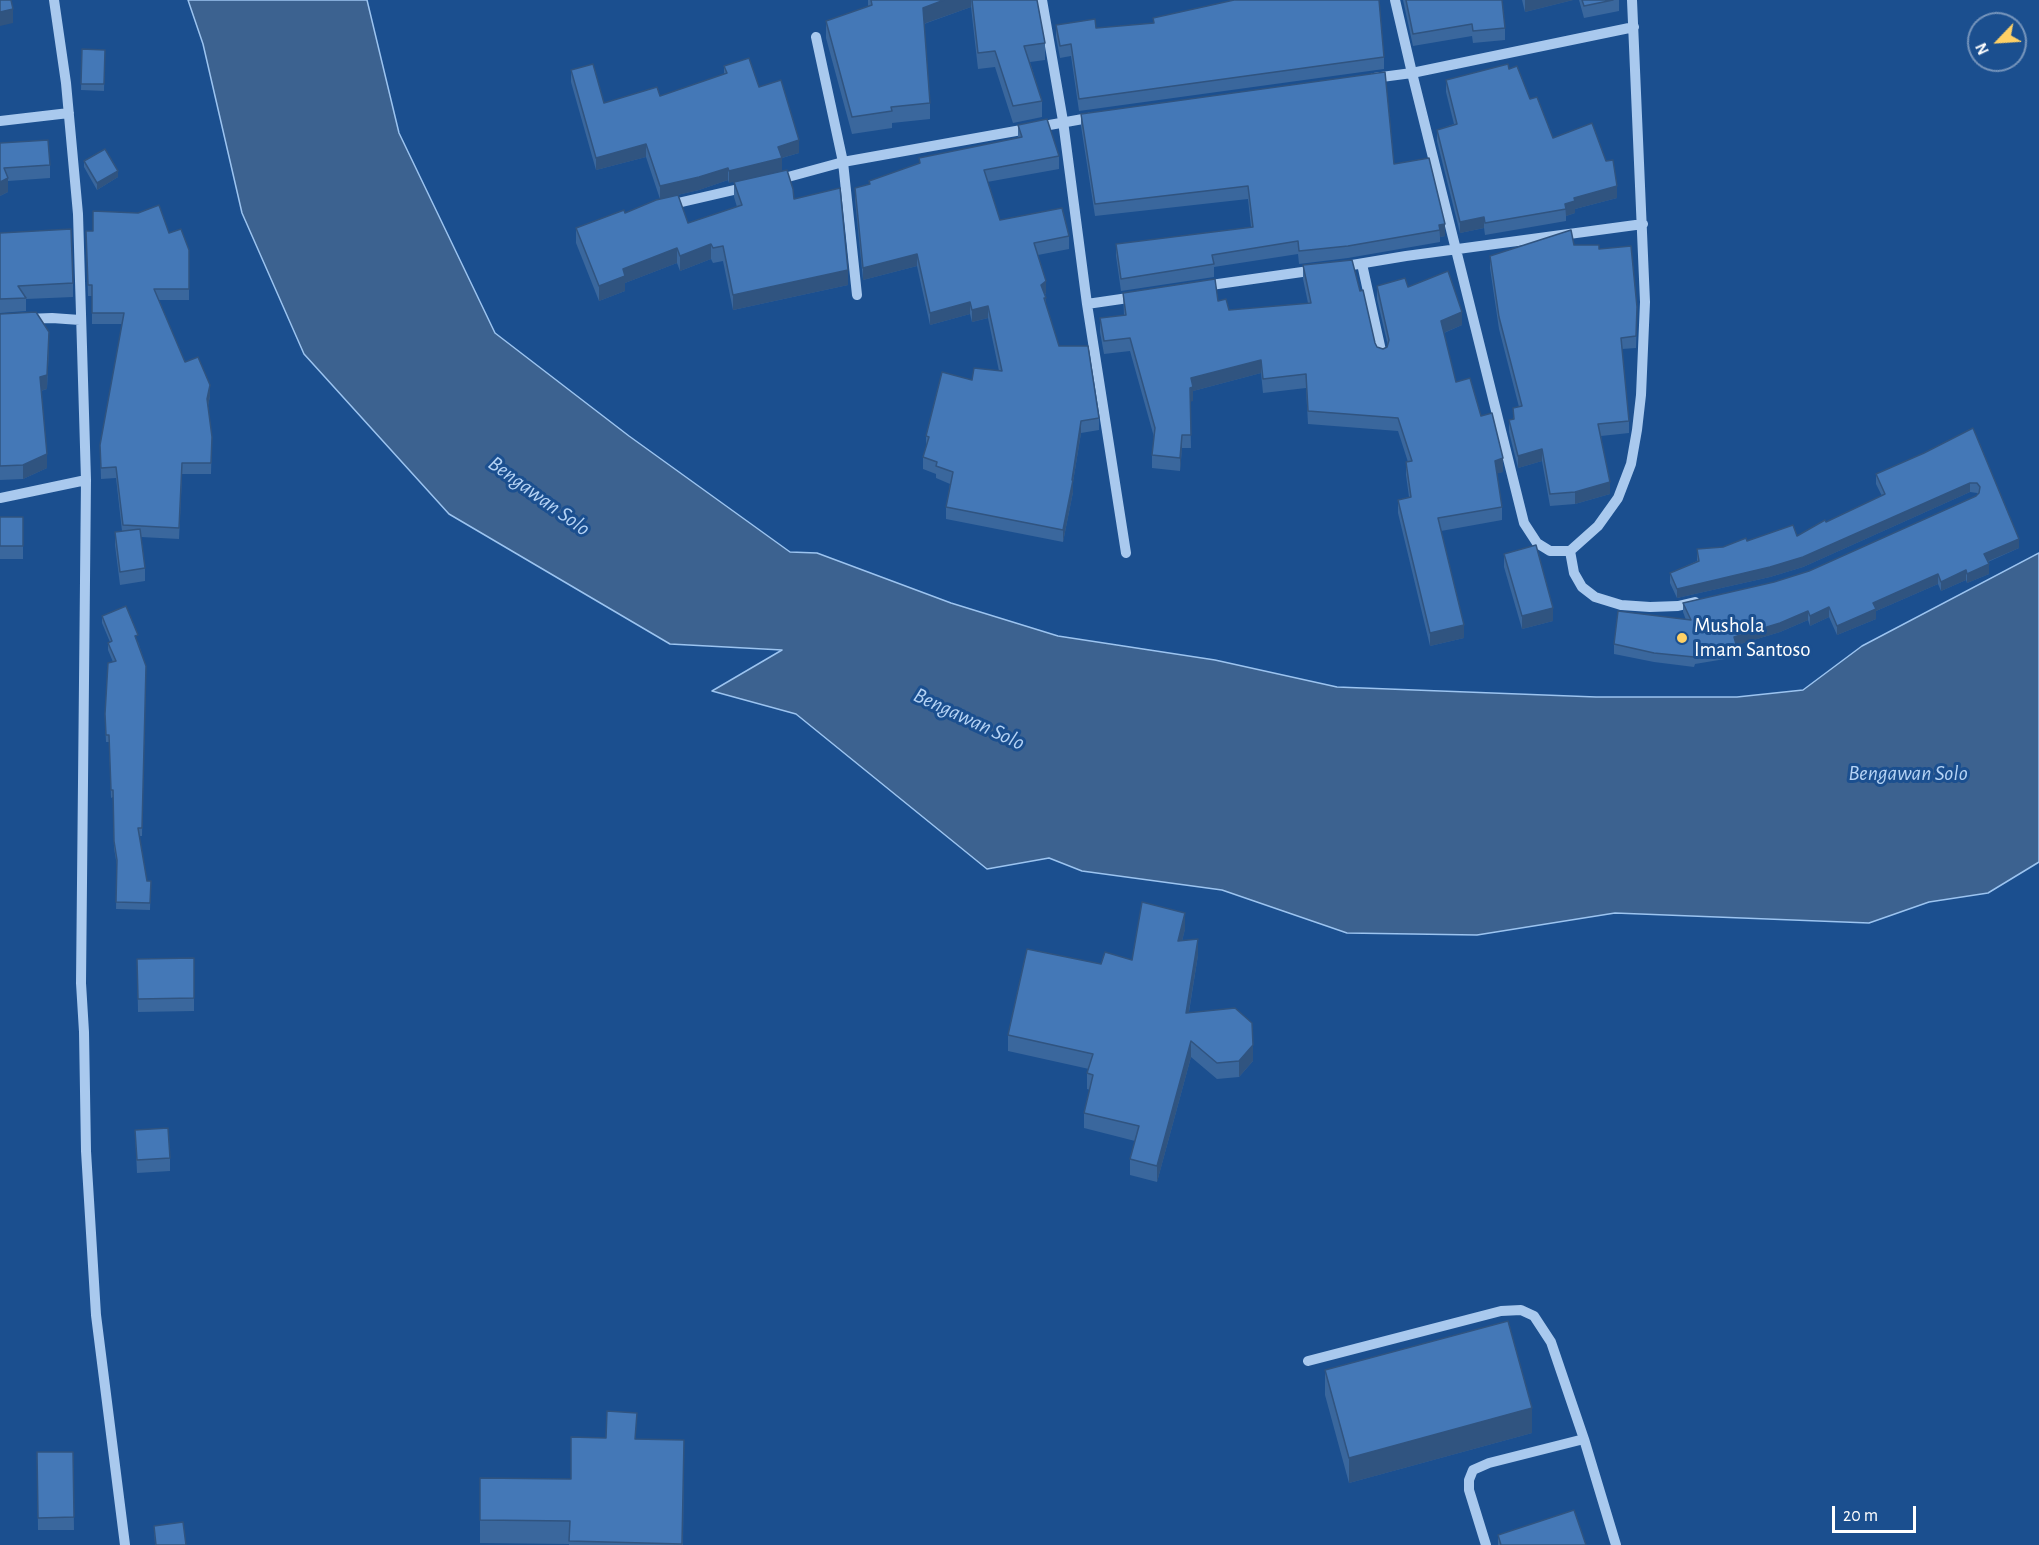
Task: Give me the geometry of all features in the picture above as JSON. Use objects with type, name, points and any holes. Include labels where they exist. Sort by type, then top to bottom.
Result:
[{"type":"street","points":[[54,0],[69,113],[78,214],[86,480],[81,983],[86,1151],[96,1315],[125,1545]]},
{"type":"street","points":[[1042,0],[1063,121],[1087,304],[1126,553]]},
{"type":"street","points":[[1395,0],[1524,523],[1537,543],[1550,551],[1570,550],[1598,526],[1618,498],[1631,464],[1637,430],[1641,395],[1645,302],[1632,0]]},
{"type":"street","points":[[1365,79],[1412,73],[1634,27]]},
{"type":"street","points":[[816,37],[843,162],[857,295]]},
{"type":"street","points":[[0,121],[69,113]]},
{"type":"street","points":[[655,208],[843,162],[1063,121],[1110,115]]},
{"type":"street","points":[[1191,288],[1643,224]]},
{"type":"street","points":[[1362,264],[1382,355]]},
{"type":"street","points":[[1087,304],[1145,295]]},
{"type":"street","points":[[0,320],[38,318],[80,320]]},
{"type":"street","points":[[0,498],[86,480]]},
{"type":"street","points":[[1570,550],[1574,573],[1582,586],[1595,597],[1621,605],[1650,607],[1678,606],[1709,598]]},
{"type":"street","points":[[1308,1361],[1501,1311],[1521,1310],[1534,1316],[1551,1342],[1616,1545]]},
{"type":"street","points":[[1486,1545],[1469,1490],[1469,1480],[1473,1470],[1489,1463],[1584,1440]]},
{"type":"water","name":"Bengawan Solo","points":[[188,0],[367,0],[399,133],[495,333],[629,436],[790,552],[817,553],[951,603],[1058,636],[1215,660],[1337,687],[1596,697],[1737,697],[1803,690],[1862,646],[2039,553],[2039,862],[1988,893],[1929,902],[1869,923],[1615,913],[1477,935],[1347,933],[1222,890],[1082,871],[1049,858],[987,869],[796,714],[712,691],[782,650],[670,644],[449,514],[304,354],[242,213],[203,44]]},
{"type":"building","points":[[0,0],[11,0],[13,9],[0,12]]},
{"type":"building","points":[[871,0],[944,0],[923,8],[930,103],[891,107],[892,111],[852,117],[826,21],[872,5]]},
{"type":"building","points":[[972,0],[1037,0],[1045,43],[1024,46],[1042,101],[1013,106],[995,51],[978,53]]},
{"type":"building","points":[[1234,0],[1379,0],[1384,57],[1079,99],[1071,44],[1060,46],[1056,25],[1095,19],[1096,28],[1154,23],[1153,18]]},
{"type":"building","points":[[1406,0],[1502,0],[1505,28],[1473,31],[1472,24],[1413,34]]},
{"type":"building","points":[[1582,0],[1613,0],[1584,6]]},
{"type":"building","points":[[82,49],[105,50],[104,84],[81,84]]},
{"type":"building","points":[[749,58],[759,87],[781,80],[799,140],[778,147],[782,158],[729,171],[728,168],[660,186],[646,144],[596,158],[571,70],[593,64],[604,103],[657,87],[660,96],[727,73],[724,66]]},
{"type":"building","points":[[1508,64],[1509,69],[1517,66],[1530,99],[1537,97],[1553,138],[1592,123],[1606,161],[1613,160],[1617,186],[1574,198],[1575,201],[1565,204],[1566,209],[1485,223],[1484,217],[1460,222],[1437,130],[1457,124],[1446,80]]},
{"type":"building","points":[[1385,72],[1394,164],[1429,158],[1445,224],[1439,225],[1440,230],[1348,246],[1299,251],[1298,241],[1212,255],[1214,264],[1121,279],[1116,244],[1253,227],[1248,186],[1095,204],[1081,114]]},
{"type":"building","points":[[1047,119],[1059,156],[984,170],[1000,220],[1062,208],[1069,236],[1034,243],[1046,281],[1041,285],[1046,298],[1044,298],[1059,346],[1088,346],[1099,418],[1081,421],[1063,530],[946,507],[953,472],[936,466],[937,462],[923,457],[929,437],[926,436],[942,372],[972,380],[974,368],[1002,371],[988,306],[972,310],[970,302],[930,313],[917,254],[863,268],[855,188],[920,163],[919,158],[1022,137],[1018,125]]},
{"type":"building","points":[[48,140],[50,165],[4,168],[8,178],[0,182],[0,143]]},
{"type":"building","points":[[105,149],[118,171],[97,183],[84,161]]},
{"type":"building","points":[[787,170],[794,199],[840,188],[848,270],[733,295],[723,246],[713,248],[711,244],[680,256],[677,248],[623,269],[625,276],[599,286],[576,228],[624,210],[625,213],[656,200],[678,195],[688,223],[742,205],[734,182]]},
{"type":"building","points":[[159,205],[169,233],[181,229],[189,250],[189,289],[154,289],[185,362],[198,357],[210,385],[207,399],[212,437],[211,463],[182,463],[179,528],[123,525],[116,467],[101,468],[100,445],[124,313],[92,313],[92,285],[88,285],[86,231],[93,231],[93,211],[138,213]]},
{"type":"building","points":[[71,229],[73,283],[18,286],[26,298],[0,299],[0,233]]},
{"type":"building","points":[[1571,230],[1574,245],[1599,245],[1599,249],[1631,246],[1637,307],[1636,336],[1621,338],[1629,421],[1598,424],[1610,482],[1575,492],[1550,494],[1542,449],[1518,456],[1509,420],[1514,419],[1513,408],[1522,406],[1499,317],[1490,256]]},
{"type":"building","points":[[1352,260],[1360,291],[1363,290],[1377,347],[1383,349],[1387,347],[1389,340],[1377,286],[1405,278],[1408,287],[1448,271],[1462,312],[1441,321],[1456,382],[1470,378],[1481,416],[1492,413],[1503,458],[1495,461],[1502,507],[1438,518],[1464,625],[1430,633],[1398,500],[1411,497],[1406,462],[1412,461],[1398,418],[1308,411],[1306,374],[1263,379],[1261,360],[1191,378],[1193,387],[1190,388],[1191,435],[1182,435],[1180,458],[1152,455],[1155,428],[1130,338],[1104,341],[1100,318],[1126,315],[1123,293],[1215,279],[1218,301],[1226,299],[1229,310],[1311,303],[1303,265]]},
{"type":"building","points":[[36,312],[49,332],[47,375],[40,377],[47,454],[23,465],[0,466],[0,314]]},
{"type":"building","points":[[1973,428],[2019,539],[1984,554],[1989,564],[1967,574],[1966,570],[1941,582],[1938,574],[1873,603],[1876,609],[1837,626],[1829,607],[1810,616],[1808,611],[1780,623],[1734,637],[1737,648],[1695,654],[1694,657],[1654,653],[1614,644],[1618,611],[1691,620],[1683,603],[1774,582],[1809,571],[1976,496],[1980,487],[1977,483],[1970,483],[1803,557],[1770,567],[1677,589],[1670,573],[1699,561],[1697,549],[1723,547],[1746,538],[1747,541],[1793,525],[1797,536],[1825,520],[1826,522],[1885,494],[1876,474]]},
{"type":"building","points":[[0,517],[23,517],[23,546],[0,546]]},
{"type":"building","points":[[140,529],[145,568],[120,572],[115,532]]},
{"type":"building","points":[[1536,545],[1553,608],[1522,616],[1504,554]]},
{"type":"building","points":[[126,606],[138,635],[135,636],[146,666],[142,828],[138,828],[147,881],[151,881],[150,903],[116,902],[117,860],[114,841],[113,790],[111,790],[109,735],[106,735],[105,714],[108,663],[116,661],[108,643],[112,641],[102,616]]},
{"type":"building","points":[[1142,902],[1185,913],[1178,941],[1198,939],[1186,1013],[1235,1008],[1252,1023],[1253,1045],[1239,1061],[1217,1063],[1191,1041],[1157,1166],[1130,1159],[1139,1126],[1084,1113],[1093,1075],[1087,1073],[1093,1054],[1008,1035],[1027,949],[1101,964],[1105,952],[1132,960]]},
{"type":"building","points":[[194,958],[194,998],[138,999],[137,959]]},
{"type":"building","points":[[168,1128],[170,1158],[137,1160],[135,1130]]},
{"type":"building","points":[[1508,1321],[1532,1408],[1349,1458],[1325,1370]]},
{"type":"building","points":[[607,1411],[637,1413],[635,1439],[684,1440],[682,1544],[569,1541],[570,1521],[480,1520],[480,1478],[571,1479],[571,1437],[606,1438]]},
{"type":"building","points":[[37,1452],[73,1452],[74,1517],[38,1518]]},
{"type":"building","points":[[1574,1510],[1586,1545],[1501,1545],[1498,1535]]},
{"type":"building","points":[[183,1522],[186,1545],[156,1545],[154,1526]]},
{"type":"place","name":"Mushola Imam Santoso","points":[[1682,638]]}]
